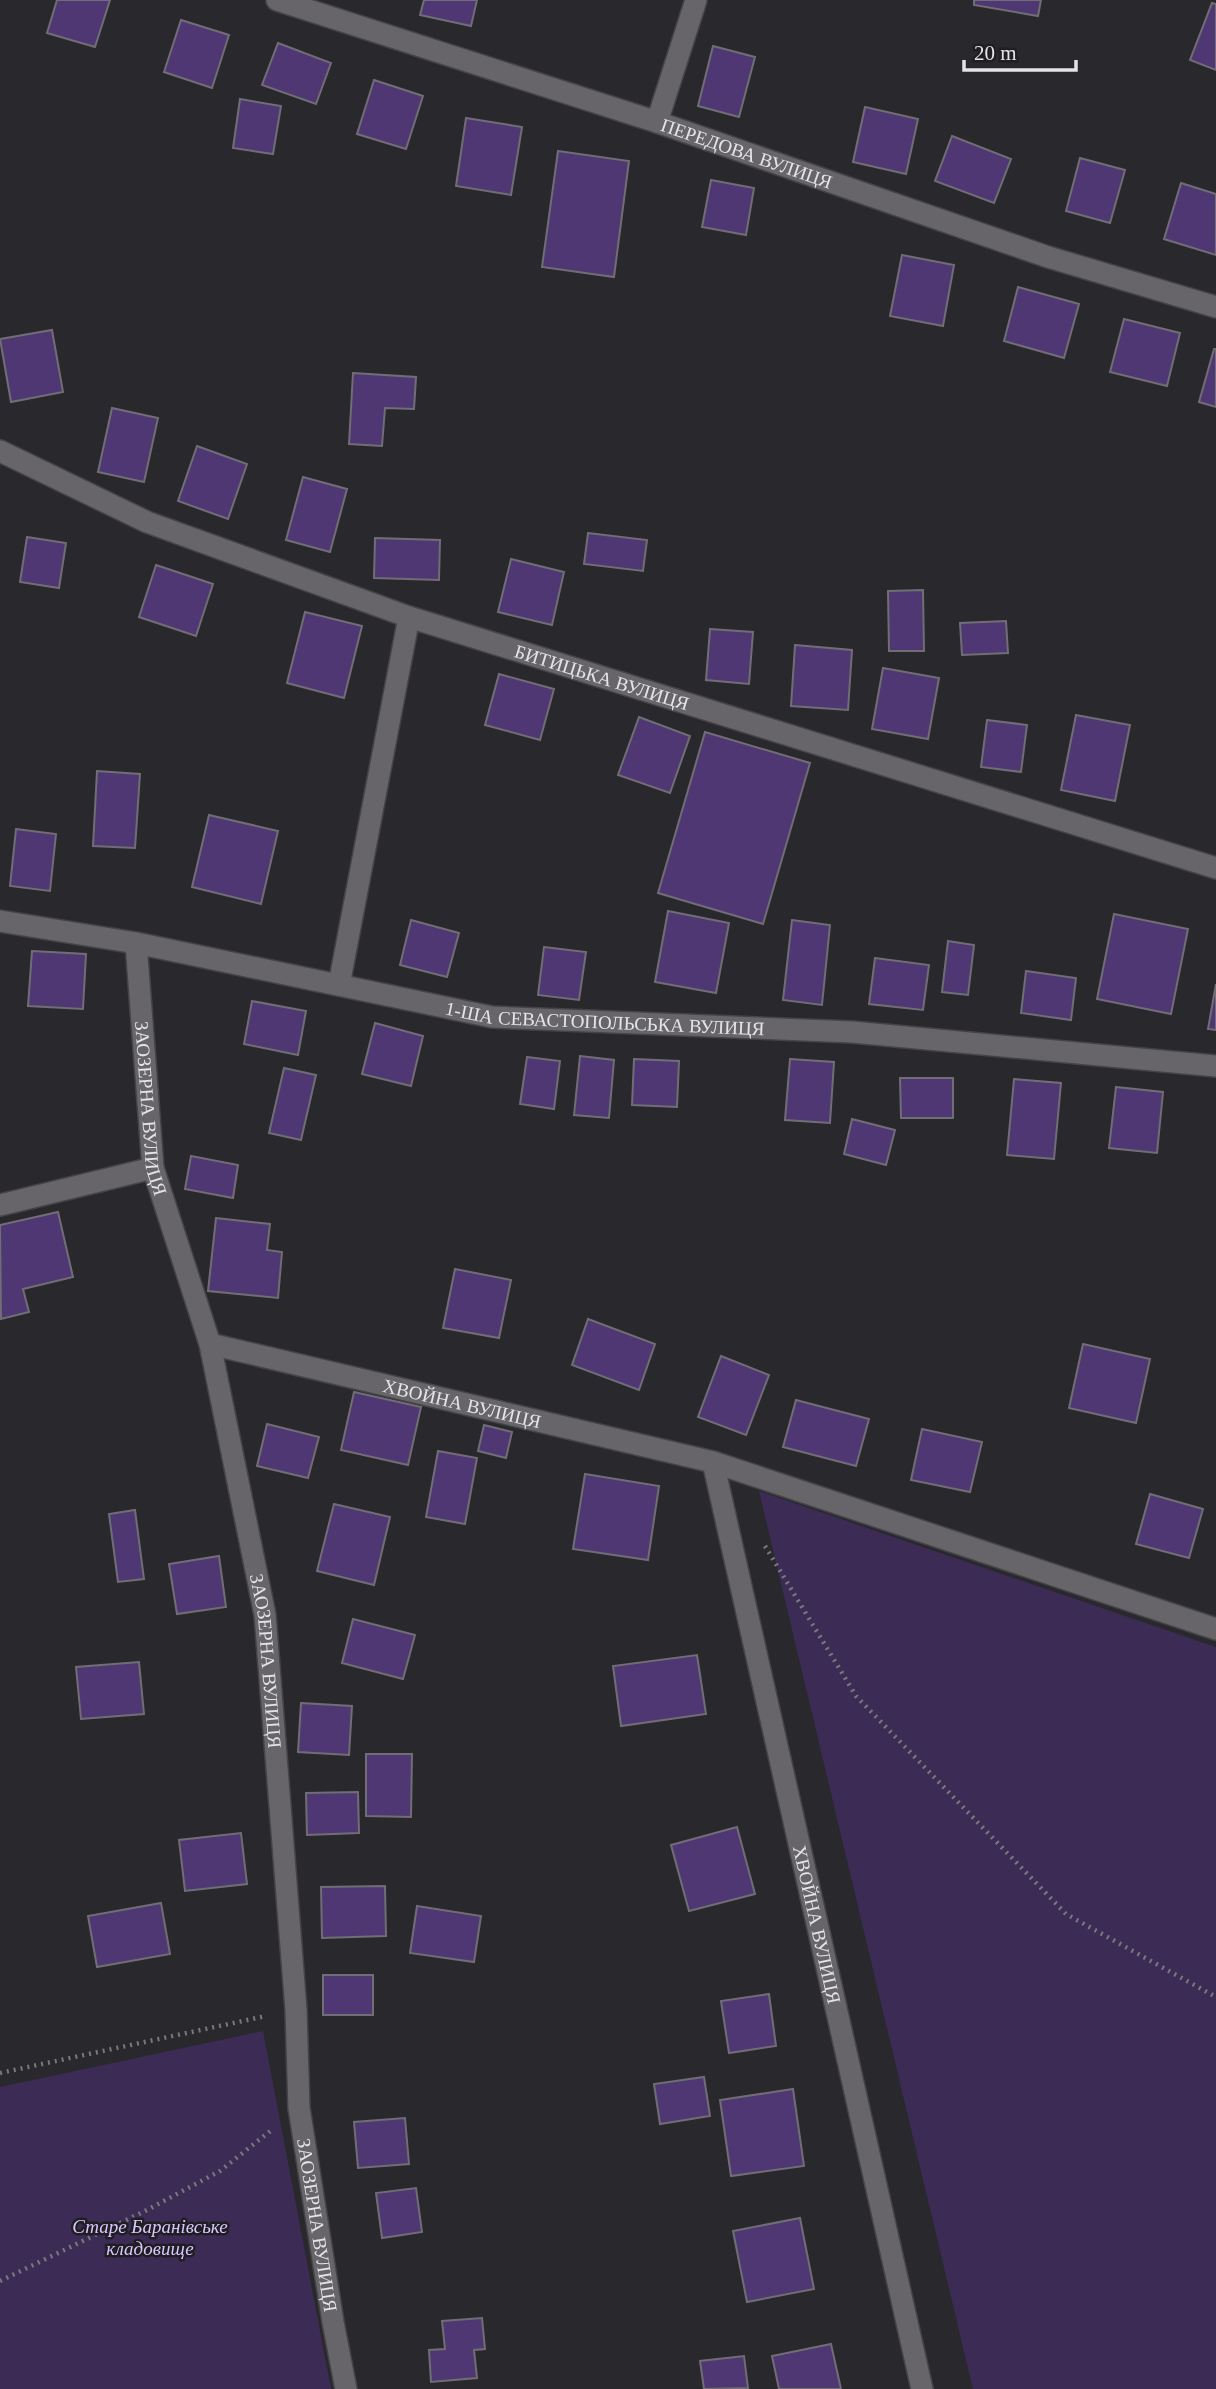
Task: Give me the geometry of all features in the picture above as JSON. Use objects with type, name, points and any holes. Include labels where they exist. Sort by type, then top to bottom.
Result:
[{"type":"street","name":"ПЕРЕДОВА ВУЛИЦЯ","points":[[277,0],[657,122],[1048,257],[1216,307]]},
{"type":"street","points":[[657,122],[696,0]]},
{"type":"street","name":"БИТИЦЬКА ВУЛИЦЯ","points":[[0,451],[147,522],[409,617],[1216,869]]},
{"type":"street","points":[[339,985],[409,617]]},
{"type":"street","name":"1-ША СЕВАСТОПОЛЬСЬКА ВУЛИЦЯ","points":[[0,921],[136,943],[492,1017],[852,1032],[1216,1066]]},
{"type":"street","name":"ЗАОЗЕРНА ВУЛИЦЯ","points":[[136,943],[153,1168],[210,1344],[265,1615],[296,2010],[299,2108],[346,2389]]},
{"type":"street","points":[[0,1205],[153,1168]]},
{"type":"street","name":"ХВОЙНА ВУЛИЦЯ","points":[[210,1344],[713,1461],[1216,1629]]},
{"type":"street","name":"ХВОЙНА ВУЛИЦЯ","points":[[713,1461],[922,2389]]},
{"type":"path","points":[[763,1544],[856,1696],[1066,1914],[1216,1997]]},
{"type":"path","points":[[0,2073],[296,2010]]},
{"type":"path","points":[[0,2281],[147,2210],[220,2171],[299,2108]]},
{"type":"green space","points":[[759,1491],[1216,1647],[1216,2389],[973,2389]]},
{"type":"green space","name":"Старе Баранівське кладовище","points":[[263,2031],[331,2389],[0,2389],[0,2087]]},
{"type":"building","points":[[57,0],[110,0],[95,47],[47,33]]},
{"type":"building","points":[[424,0],[477,0],[471,26],[420,15]]},
{"type":"building","points":[[974,0],[1041,0],[1038,16],[974,5]]},
{"type":"building","points":[[1212,3],[1216,4],[1216,70],[1190,60]]},
{"type":"building","points":[[181,20],[229,35],[212,88],[164,72]]},
{"type":"building","points":[[278,43],[331,63],[316,104],[262,85]]},
{"type":"building","points":[[713,46],[755,57],[739,117],[698,106]]},
{"type":"building","points":[[374,80],[423,96],[406,149],[357,134]]},
{"type":"building","points":[[240,99],[281,106],[273,154],[233,148]]},
{"type":"building","points":[[865,107],[918,119],[906,174],[853,162]]},
{"type":"building","points":[[466,118],[522,127],[511,195],[456,186]]},
{"type":"building","points":[[952,136],[1011,159],[994,203],[935,181]]},
{"type":"building","points":[[558,151],[629,161],[614,277],[542,267]]},
{"type":"building","points":[[1080,158],[1125,170],[1110,223],[1066,211]]},
{"type":"building","points":[[711,180],[754,188],[746,235],[702,227]]},
{"type":"building","points":[[1181,183],[1216,194],[1216,255],[1164,239]]},
{"type":"building","points":[[902,255],[954,265],[943,326],[890,316]]},
{"type":"building","points":[[1018,287],[1079,304],[1064,358],[1004,341]]},
{"type":"building","points":[[1124,319],[1180,333],[1167,386],[1110,372]]},
{"type":"building","points":[[52,330],[63,392],[11,402],[0,339]]},
{"type":"building","points":[[1216,349],[1216,407],[1199,402]]},
{"type":"building","points":[[353,373],[416,377],[414,409],[385,408],[382,446],[349,444]]},
{"type":"building","points":[[112,408],[158,418],[144,482],[98,472]]},
{"type":"building","points":[[197,446],[247,464],[228,519],[178,501]]},
{"type":"building","points":[[303,477],[347,489],[330,552],[286,540]]},
{"type":"building","points":[[588,533],[647,540],[643,571],[584,564]]},
{"type":"building","points":[[27,537],[66,543],[59,588],[20,582]]},
{"type":"building","points":[[375,538],[440,540],[439,580],[374,578]]},
{"type":"building","points":[[511,559],[564,572],[552,625],[498,612]]},
{"type":"building","points":[[156,565],[213,584],[196,636],[139,617]]},
{"type":"building","points":[[923,590],[924,651],[889,651],[888,591]]},
{"type":"building","points":[[305,612],[362,626],[344,698],[287,683]]},
{"type":"building","points":[[1006,621],[1008,653],[962,655],[960,623]]},
{"type":"building","points":[[710,629],[753,632],[749,684],[706,680]]},
{"type":"building","points":[[795,645],[852,650],[848,710],[791,706]]},
{"type":"building","points":[[883,668],[939,678],[928,739],[872,729]]},
{"type":"building","points":[[499,674],[554,689],[540,740],[485,725]]},
{"type":"building","points":[[1076,715],[1130,725],[1115,801],[1061,790]]},
{"type":"building","points":[[639,717],[690,736],[670,793],[618,775]]},
{"type":"building","points":[[987,720],[1027,725],[1021,772],[981,767]]},
{"type":"building","points":[[705,732],[810,763],[763,924],[658,893]]},
{"type":"building","points":[[97,771],[140,774],[135,848],[93,846]]},
{"type":"building","points":[[209,815],[278,831],[261,904],[192,887]]},
{"type":"building","points":[[16,829],[56,834],[50,891],[10,886]]},
{"type":"building","points":[[668,911],[729,923],[716,993],[655,982]]},
{"type":"building","points":[[1114,914],[1188,929],[1171,1014],[1097,999]]},
{"type":"building","points":[[411,920],[459,933],[447,977],[400,965]]},
{"type":"building","points":[[792,920],[830,925],[822,1005],[783,1000]]},
{"type":"building","points":[[948,941],[974,945],[968,995],[942,992]]},
{"type":"building","points":[[544,947],[586,952],[579,1000],[538,995]]},
{"type":"building","points":[[32,951],[86,954],[83,1009],[28,1006]]},
{"type":"building","points":[[875,958],[929,965],[923,1010],[869,1004]]},
{"type":"building","points":[[1026,971],[1076,978],[1071,1020],[1021,1013]]},
{"type":"building","points":[[1216,984],[1216,1030],[1208,1029]]},
{"type":"building","points":[[252,1001],[306,1011],[298,1055],[244,1044]]},
{"type":"building","points":[[375,1023],[423,1036],[411,1086],[362,1074]]},
{"type":"building","points":[[580,1056],[614,1060],[609,1118],[574,1115]]},
{"type":"building","points":[[527,1057],[560,1061],[554,1109],[520,1104]]},
{"type":"building","points":[[634,1059],[679,1061],[677,1107],[632,1105]]},
{"type":"building","points":[[790,1059],[834,1062],[830,1123],[785,1120]]},
{"type":"building","points":[[284,1068],[316,1075],[301,1140],[269,1133]]},
{"type":"building","points":[[900,1078],[953,1078],[953,1118],[901,1118]]},
{"type":"building","points":[[1014,1079],[1061,1083],[1054,1159],[1007,1155]]},
{"type":"building","points":[[1116,1087],[1163,1092],[1157,1153],[1109,1148]]},
{"type":"building","points":[[852,1119],[895,1130],[886,1165],[844,1154]]},
{"type":"building","points":[[191,1156],[238,1165],[233,1198],[185,1189]]},
{"type":"building","points":[[58,1212],[73,1277],[23,1289],[29,1312],[1,1319],[0,1225]]},
{"type":"building","points":[[216,1218],[270,1224],[267,1250],[282,1252],[278,1298],[208,1291]]},
{"type":"building","points":[[455,1269],[511,1280],[499,1338],[443,1328]]},
{"type":"building","points":[[588,1319],[655,1344],[639,1390],[572,1365]]},
{"type":"building","points":[[1083,1344],[1150,1359],[1136,1423],[1069,1408]]},
{"type":"building","points":[[721,1356],[769,1375],[746,1435],[698,1417]]},
{"type":"building","points":[[354,1392],[421,1407],[408,1465],[341,1450]]},
{"type":"building","points":[[796,1400],[869,1419],[856,1466],[783,1447]]},
{"type":"building","points":[[267,1424],[319,1437],[308,1478],[257,1466]]},
{"type":"building","points":[[484,1425],[512,1432],[506,1458],[478,1451]]},
{"type":"building","points":[[922,1429],[982,1442],[970,1492],[911,1480]]},
{"type":"building","points":[[438,1451],[477,1458],[465,1524],[426,1517]]},
{"type":"building","points":[[585,1474],[659,1486],[648,1560],[573,1549]]},
{"type":"building","points":[[1150,1494],[1203,1509],[1189,1558],[1136,1544]]},
{"type":"building","points":[[334,1504],[390,1517],[374,1585],[317,1571]]},
{"type":"building","points":[[135,1510],[144,1579],[118,1582],[109,1514]]},
{"type":"building","points":[[219,1556],[226,1607],[177,1614],[169,1564]]},
{"type":"building","points":[[353,1619],[415,1635],[403,1679],[342,1663]]},
{"type":"building","points":[[697,1655],[706,1714],[621,1726],[613,1666]]},
{"type":"building","points":[[139,1662],[144,1714],[81,1719],[76,1667]]},
{"type":"building","points":[[301,1703],[352,1706],[349,1755],[298,1752]]},
{"type":"building","points":[[366,1754],[412,1754],[411,1817],[366,1816]]},
{"type":"building","points":[[358,1792],[359,1833],[307,1835],[306,1793]]},
{"type":"building","points":[[737,1827],[755,1894],[689,1911],[671,1845]]},
{"type":"building","points":[[241,1833],[247,1884],[185,1891],[179,1840]]},
{"type":"building","points":[[385,1886],[386,1936],[322,1938],[321,1887]]},
{"type":"building","points":[[161,1903],[170,1954],[97,1967],[88,1916]]},
{"type":"building","points":[[417,1906],[481,1916],[474,1962],[410,1953]]},
{"type":"building","points":[[323,1975],[373,1975],[373,2015],[323,2015]]},
{"type":"building","points":[[769,1994],[776,2046],[729,2053],[721,2001]]},
{"type":"building","points":[[704,2077],[710,2116],[660,2124],[654,2084]]},
{"type":"building","points":[[793,2089],[804,2166],[731,2176],[720,2100]]},
{"type":"building","points":[[405,2118],[409,2164],[358,2168],[354,2122]]},
{"type":"building","points":[[416,2188],[422,2232],[382,2238],[376,2193]]},
{"type":"building","points":[[800,2218],[814,2289],[747,2302],[733,2231]]},
{"type":"building","points":[[482,2318],[485,2349],[474,2350],[477,2378],[431,2382],[429,2350],[445,2349],[442,2321]]},
{"type":"building","points":[[831,2344],[841,2389],[779,2389],[772,2356]]},
{"type":"building","points":[[744,2356],[748,2388],[704,2389],[700,2361]]}]
